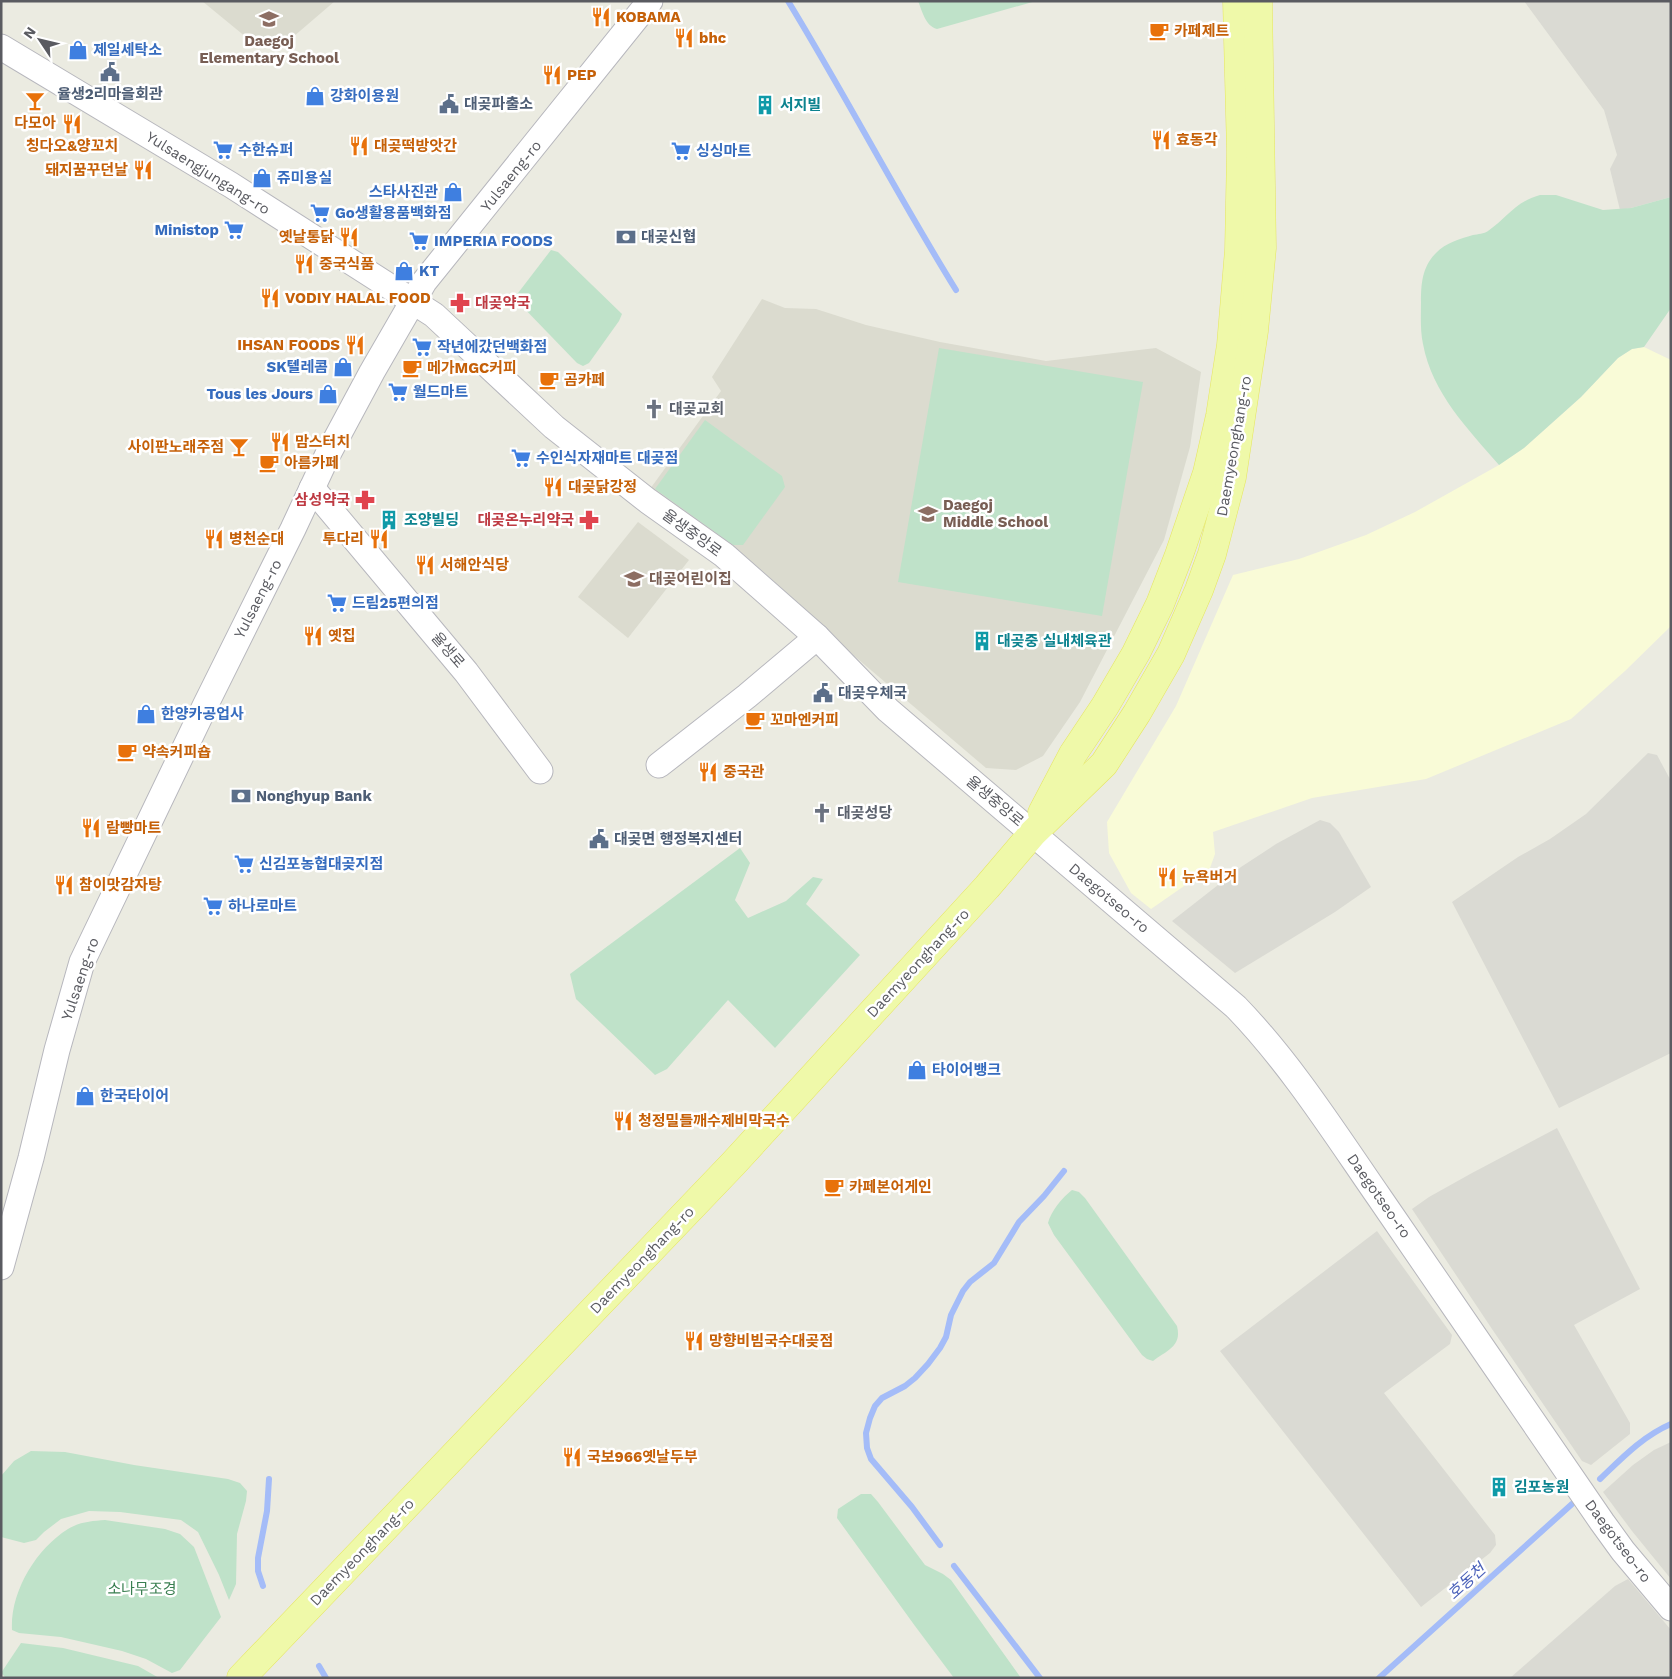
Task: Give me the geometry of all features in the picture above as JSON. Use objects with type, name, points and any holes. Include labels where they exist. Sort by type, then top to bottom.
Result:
[{"type":"main road","name":"Daemyeonghang-ro","points":[[1032,832],[1073,754],[1105,706],[1140,645],[1160,604],[1179,556],[1207,473],[1220,416],[1231,345],[1240,250],[1241,152],[1237,1]]},
{"type":"main road","name":"Daemyeonghang-ro","points":[[241,1678],[733,1164],[987,887],[1032,832],[1104,764],[1128,728],[1171,654],[1198,590],[1212,554],[1232,477],[1254,331],[1262,248],[1258,1]]},
{"type":"street","name":"Yulsaeng-ro","points":[[1,1266],[31,1158],[56,1050],[82,962],[196,724],[352,409],[412,302],[438,265],[650,1]]},
{"type":"street","name":"Yulsaengjungang-ro","points":[[1,47],[231,185],[412,302]]},
{"type":"street","name":"율생중앙로","points":[[412,302],[434,315],[560,432],[648,501],[724,555],[817,637],[888,710],[1032,832]]},
{"type":"street","name":"율생로","points":[[312,488],[466,672],[540,771]]},
{"type":"street","points":[[659,765],[747,696],[817,637]]},
{"type":"street","name":"Daegotseo-ro","points":[[1032,832],[1211,984],[1262,1034],[1299,1082],[1385,1205],[1602,1522],[1623,1551],[1671,1608]]},
{"type":"shaded area","name":"Daegoj Elementary School","points":[[202,1],[335,1],[293,37],[252,42]]},
{"type":"shaded area","points":[[1524,1],[1671,1],[1671,197],[1620,210],[1610,169],[1617,155],[1604,110]]},
{"type":"shaded area","name":"Daegoj Middle School","points":[[762,299],[785,308],[816,309],[866,325],[940,342],[1046,361],[1156,348],[1201,372],[1190,447],[1164,540],[1080,702],[1043,756],[1016,770],[986,768],[805,614],[650,489],[721,391],[712,377]]},
{"type":"shaded area","points":[[1644,347],[1671,360],[1671,626],[1625,671],[1571,719],[1426,779],[1312,798],[1213,832],[1215,854],[1210,868],[1151,909],[1131,893],[1109,853],[1107,822],[1176,706],[1233,575],[1299,559],[1366,535],[1415,512],[1499,465],[1524,448],[1581,397],[1618,358],[1632,349]]},
{"type":"shaded area","name":"대곶어린이집","points":[[638,522],[689,560],[628,638],[578,597]]},
{"type":"shaded area","points":[[1648,753],[1657,755],[1671,781],[1671,1053],[1559,1108],[1452,902],[1586,814]]},
{"type":"shaded area","points":[[1320,820],[1330,823],[1339,832],[1371,887],[1335,912],[1235,973],[1172,921],[1241,867],[1276,844]]},
{"type":"shaded area","points":[[1557,1128],[1640,1289],[1574,1325],[1630,1423],[1630,1434],[1591,1465],[1582,1461],[1412,1209],[1429,1197]]},
{"type":"shaded area","points":[[1377,1231],[1452,1335],[1450,1344],[1384,1393],[1495,1535],[1496,1545],[1490,1553],[1421,1607],[1220,1351]]},
{"type":"shaded area","points":[[1671,1442],[1671,1579],[1603,1492],[1633,1465],[1654,1450]]},
{"type":"shaded area","points":[[1628,1579],[1671,1630],[1671,1678],[1510,1678],[1615,1586]]},
{"type":"green space","points":[[918,1],[1036,1],[937,29],[927,22]]},
{"type":"green space","points":[[1540,195],[1556,195],[1603,210],[1631,208],[1671,197],[1671,308],[1644,347],[1632,349],[1618,358],[1581,397],[1524,448],[1499,465],[1464,424],[1434,379],[1422,339],[1422,282],[1431,258],[1448,244],[1486,232],[1518,206]]},
{"type":"green space","points":[[551,250],[558,252],[622,314],[589,363],[583,366],[577,363],[515,297]]},
{"type":"green space","points":[[939,348],[1143,382],[1102,616],[898,582]]},
{"type":"green space","points":[[705,420],[782,476],[785,487],[743,545],[733,545],[655,489]]},
{"type":"green space","points":[[740,848],[750,863],[735,900],[748,918],[786,901],[813,877],[823,879],[806,904],[860,955],[775,1048],[728,1000],[667,1069],[655,1075],[576,999],[570,974]]},
{"type":"green space","points":[[1072,1190],[1079,1192],[1085,1198],[1177,1326],[1176,1343],[1153,1361],[1142,1355],[1054,1235],[1048,1223],[1057,1205]]},
{"type":"green space","name":"소나무조경","points":[[31,1451],[65,1452],[134,1465],[228,1479],[240,1483],[247,1491],[237,1534],[236,1584],[229,1600],[198,1532],[181,1520],[120,1512],[89,1511],[61,1519],[36,1540],[24,1543],[1,1537],[1,1476],[14,1461]]},
{"type":"green space","points":[[861,1494],[871,1494],[925,1565],[951,1580],[1021,1678],[954,1678],[837,1518],[838,1509]]},
{"type":"green space","name":"소나무조경","points":[[105,1520],[165,1529],[180,1534],[194,1547],[221,1617],[180,1670],[172,1673],[146,1659],[122,1651],[61,1637],[19,1633],[12,1630],[15,1601],[20,1587],[27,1573],[45,1548],[72,1527],[86,1522]]},
{"type":"green space","points":[[21,1643],[63,1648],[138,1666],[159,1678],[6,1678],[1,1673]]},
{"type":"waterway","points":[[788,1],[956,290]]},
{"type":"waterway","points":[[940,1545],[912,1507],[871,1459],[867,1448],[866,1433],[870,1418],[875,1406],[882,1398],[905,1386],[928,1364],[946,1337],[951,1315],[963,1291],[970,1282],[994,1263],[1019,1222],[1044,1196],[1064,1171]]},
{"type":"waterway","name":"호동천","points":[[1600,1479],[1642,1441],[1671,1424]]},
{"type":"waterway","points":[[263,1586],[258,1571],[258,1558],[267,1511],[269,1479]]},
{"type":"waterway","name":"호동천","points":[[1379,1678],[1572,1504]]},
{"type":"waterway","points":[[954,1566],[1040,1678]]},
{"type":"waterway","points":[[319,1666],[326,1678]]},
{"type":"place","name":"KOBAMA","points":[[601,17]]},
{"type":"place","name":"Daegoj Elementary School","points":[[269,19]]},
{"type":"place","name":"카페제트","points":[[1159,31]]},
{"type":"place","name":"bhc","points":[[684,38]]},
{"type":"place","name":"제일세탁소","points":[[78,50]]},
{"type":"place","name":"율생2리마을회관","points":[[110,72]]},
{"type":"place","name":"PEP","points":[[552,75]]},
{"type":"place","name":"강화이용원","points":[[315,96]]},
{"type":"place","name":"다모아","points":[[35,101]]},
{"type":"place","name":"대곶파출소","points":[[449,104]]},
{"type":"place","name":"서지빌","points":[[765,105]]},
{"type":"place","name":"칭다오&양꼬치","points":[[72,124]]},
{"type":"place","name":"효동각","points":[[1161,140]]},
{"type":"place","name":"대곶떡방앗간","points":[[359,146]]},
{"type":"place","name":"수한슈퍼","points":[[223,150]]},
{"type":"place","name":"싱싱마트","points":[[681,151]]},
{"type":"place","name":"돼지꿈꾸던날","points":[[143,170]]},
{"type":"place","name":"쥬미용실","points":[[262,178]]},
{"type":"place","name":"스타사진관","points":[[453,192]]},
{"type":"place","name":"Go생활용품백화점","points":[[320,213]]},
{"type":"place","name":"Ministop","points":[[234,230]]},
{"type":"place","name":"옛날통닭","points":[[349,237]]},
{"type":"place","name":"대곶신협","points":[[626,237]]},
{"type":"place","name":"IMPERIA FOODS","points":[[419,241]]},
{"type":"place","name":"중국식품","points":[[304,264]]},
{"type":"place","name":"KT","points":[[404,271]]},
{"type":"place","name":"VODIY HALAL FOOD","points":[[270,298]]},
{"type":"place","name":"대곶약국","points":[[460,303]]},
{"type":"place","name":"IHSAN FOODS","points":[[355,345]]},
{"type":"place","name":"작년에갔던백화점","points":[[422,347]]},
{"type":"place","name":"SK텔레콤","points":[[343,367]]},
{"type":"place","name":"메가MGC커피","points":[[412,368]]},
{"type":"place","name":"곰카페","points":[[549,380]]},
{"type":"place","name":"월드마트","points":[[398,392]]},
{"type":"place","name":"Tous les Jours","points":[[328,394]]},
{"type":"place","name":"대곶교회","points":[[654,409]]},
{"type":"place","name":"맘스터치","points":[[280,442]]},
{"type":"place","name":"사이판노래주점","points":[[239,447]]},
{"type":"place","name":"수인식자재마트 대곶점","points":[[521,458]]},
{"type":"place","name":"아름카페","points":[[269,463]]},
{"type":"place","name":"대곶닭강정","points":[[553,487]]},
{"type":"place","name":"삼성약국","points":[[365,500]]},
{"type":"place","name":"Daegoj Middle School","points":[[928,514]]},
{"type":"place","name":"조양빌딩","points":[[389,520]]},
{"type":"place","name":"대곶온누리약국","points":[[589,520]]},
{"type":"place","name":"병천순대","points":[[214,539]]},
{"type":"place","name":"투다리","points":[[379,539]]},
{"type":"place","name":"서해안식당","points":[[425,565]]},
{"type":"place","name":"대곶어린이집","points":[[634,579]]},
{"type":"place","name":"드림25편의점","points":[[337,603]]},
{"type":"place","name":"옛집","points":[[313,636]]},
{"type":"place","name":"대곶중 실내체육관","points":[[982,641]]},
{"type":"place","name":"대곶우체국","points":[[823,693]]},
{"type":"place","name":"한양카공업사","points":[[146,714]]},
{"type":"place","name":"꼬마엔커피","points":[[755,720]]},
{"type":"place","name":"약속커피숍","points":[[127,752]]},
{"type":"place","name":"중국관","points":[[708,772]]},
{"type":"place","name":"Nonghyup Bank","points":[[241,796]]},
{"type":"place","name":"대곶성당","points":[[822,813]]},
{"type":"place","name":"람빵마트","points":[[91,828]]},
{"type":"place","name":"대곶면 행정복지센터","points":[[599,839]]},
{"type":"place","name":"신김포농협대곶지점","points":[[244,864]]},
{"type":"place","name":"뉴욕버거","points":[[1167,877]]},
{"type":"place","name":"참이맛감자탕","points":[[64,885]]},
{"type":"place","name":"하나로마트","points":[[213,906]]},
{"type":"place","name":"타이어뱅크","points":[[917,1070]]},
{"type":"place","name":"한국타이어","points":[[85,1096]]},
{"type":"place","name":"청정밀들깨수제비막국수","points":[[623,1121]]},
{"type":"place","name":"카페본어게인","points":[[834,1187]]},
{"type":"place","name":"망향비빔국수대곶점","points":[[694,1341]]},
{"type":"place","name":"국보966옛날두부","points":[[572,1457]]},
{"type":"place","name":"김포농원","points":[[1499,1487]]}]
